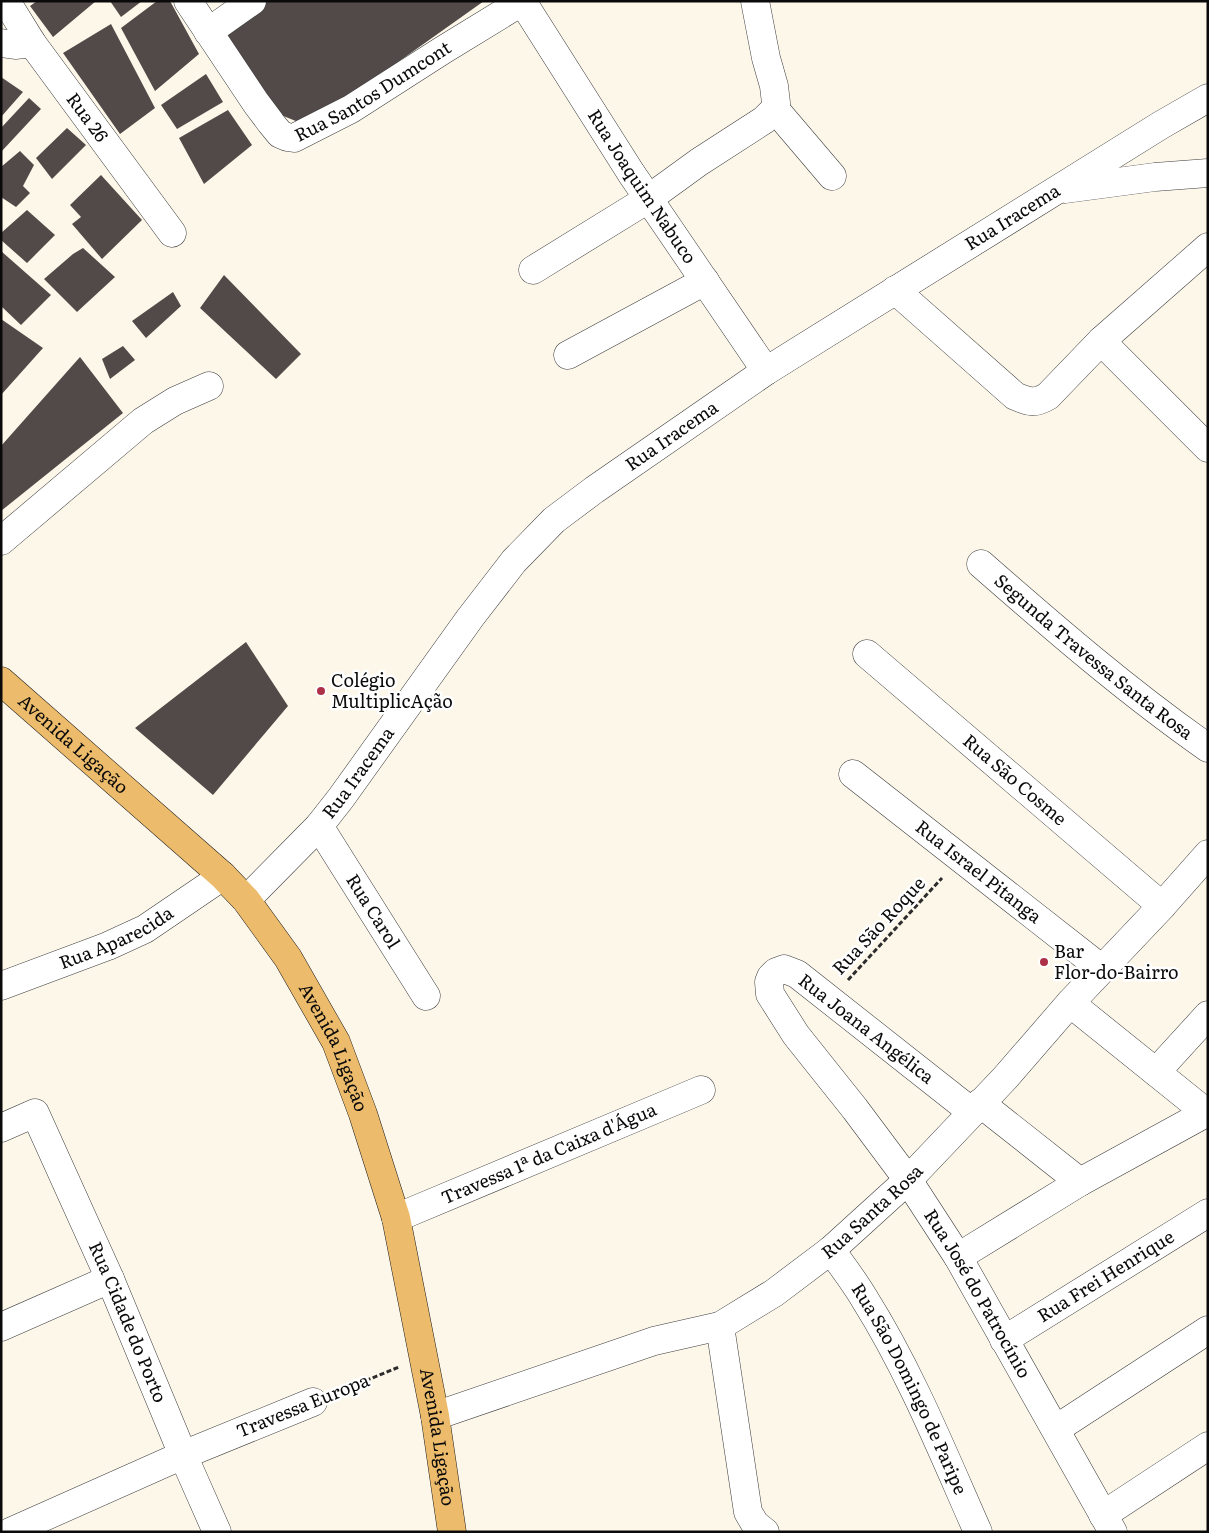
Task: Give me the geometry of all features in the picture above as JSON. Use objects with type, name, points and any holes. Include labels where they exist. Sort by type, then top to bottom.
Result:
[{"type":"main road","name":"Avenida Ligação","points":[[1,681],[223,876],[246,900],[288,958],[336,1042],[363,1114],[396,1218],[435,1416],[452,1532]]},
{"type":"street","name":"Rua 26","points":[[6,1],[32,43],[172,233]]},
{"type":"street","name":"Rua Santos Dumcont","points":[[188,1],[274,127],[280,134],[294,138],[351,109],[522,2]]},
{"type":"street","points":[[208,32],[252,1]]},
{"type":"street","points":[[533,270],[648,199],[699,162],[764,120],[775,109],[775,95],[755,1]]},
{"type":"street","name":"Rua Joaquim Nabuco","points":[[522,2],[648,199],[766,371]]},
{"type":"street","points":[[1,43],[14,45],[32,43]]},
{"type":"street","name":"Rua Iracema","points":[[246,900],[319,826],[514,561],[554,520],[594,490],[766,371],[1161,125],[1208,98]]},
{"type":"street","points":[[775,109],[832,176]]},
{"type":"street","points":[[1058,190],[1155,177],[1208,173]]},
{"type":"street","points":[[895,290],[1015,396],[1027,402],[1040,401],[1048,396],[1100,341],[1208,247]]},
{"type":"street","points":[[568,355],[705,282]]},
{"type":"street","points":[[1100,341],[1208,448]]},
{"type":"street","points":[[1,541],[143,421],[175,401],[209,386]]},
{"type":"street","name":"Segunda Travessa Santa Rosa","points":[[981,564],[1062,636],[1178,727],[1208,748]]},
{"type":"street","name":"Rua São Cosme","points":[[867,654],[1162,906]]},
{"type":"street","name":"Rua Israel Pitanga","points":[[853,774],[1102,969]]},
{"type":"street","name":"Rua Carol","points":[[319,826],[426,996]]},
{"type":"street","name":"Rua Santa Rosa","points":[[435,1416],[654,1341],[720,1326],[774,1293],[832,1250],[908,1180],[1208,854]]},
{"type":"street","name":"Rua Aparecida","points":[[1,986],[108,946],[144,930],[223,876]]},
{"type":"street","name":"Rua Joana Angélica","points":[[770,994],[770,977],[776,972],[784,970],[797,974],[976,1108],[1080,1182]]},
{"type":"street","name":"Rua José do Patrocínio","points":[[770,994],[796,1035],[856,1109],[908,1180],[958,1258],[1108,1523]]},
{"type":"street","points":[[958,1258],[1080,1182],[1207,1114],[1070,1003]]},
{"type":"street","points":[[1156,1072],[1208,1015]]},
{"type":"street","name":"Travessa 1ª da Caixa d'Água","points":[[396,1218],[701,1090]]},
{"type":"street","name":"Rua Cidade do Porto","points":[[1,1128],[35,1114],[110,1279],[217,1532]]},
{"type":"street","name":"Rua Frei Henrique","points":[[1004,1340],[1208,1213]]},
{"type":"street","name":"Rua São Domingo de Paripe","points":[[832,1250],[864,1298],[896,1355],[928,1420],[978,1532]]},
{"type":"street","points":[[1,1327],[110,1279]]},
{"type":"street","points":[[720,1326],[748,1512],[755,1524],[765,1532]]},
{"type":"street","points":[[1056,1429],[1208,1330]]},
{"type":"street","name":"Travessa Europa","points":[[10,1532],[183,1455],[313,1402]]},
{"type":"street","points":[[1108,1523],[1208,1446]]},
{"type":"path","name":"Rua São Roque","points":[[830,1000],[961,857]]},
{"type":"path","name":"Travessa Europa","points":[[313,1402],[423,1357]]},
{"type":"building","points":[[37,1],[96,1],[53,37],[30,6]]},
{"type":"building","points":[[110,1],[142,1],[121,17]]},
{"type":"building","points":[[157,1],[170,1],[199,54],[155,91],[121,28]]},
{"type":"building","points":[[259,1],[484,1],[308,126],[281,115],[219,29]]},
{"type":"building","points":[[111,24],[155,108],[120,134],[63,53]]},
{"type":"building","points":[[206,74],[223,102],[177,129],[161,105]]},
{"type":"building","points":[[1,77],[23,92],[1,117]]},
{"type":"building","points":[[29,98],[41,109],[1,152],[1,128]]},
{"type":"building","points":[[228,110],[252,145],[204,184],[179,138]]},
{"type":"building","points":[[67,128],[86,145],[52,179],[36,158]]},
{"type":"building","points":[[20,151],[34,165],[23,186],[30,193],[16,207],[1,197],[1,167]]},
{"type":"building","points":[[101,175],[142,220],[102,259],[72,224],[81,217],[70,205]]},
{"type":"building","points":[[27,210],[55,235],[27,263],[1,240],[1,233]]},
{"type":"building","points":[[83,248],[115,277],[77,312],[44,279],[73,254]]},
{"type":"building","points":[[1,251],[51,295],[21,325],[1,306]]},
{"type":"building","points":[[224,275],[301,354],[276,379],[200,308]]},
{"type":"building","points":[[173,292],[181,306],[146,338],[132,321]]},
{"type":"building","points":[[1,319],[43,348],[1,395]]},
{"type":"building","points":[[123,346],[135,360],[110,379],[102,359]]},
{"type":"building","points":[[80,357],[123,413],[1,511],[1,446]]},
{"type":"building","points":[[246,642],[288,706],[213,795],[135,728]]},
{"type":"place","name":"Colégio MultiplicAção","points":[[321,691]]},
{"type":"place","name":"Bar Flor-do-Bairro","points":[[1044,962]]}]
